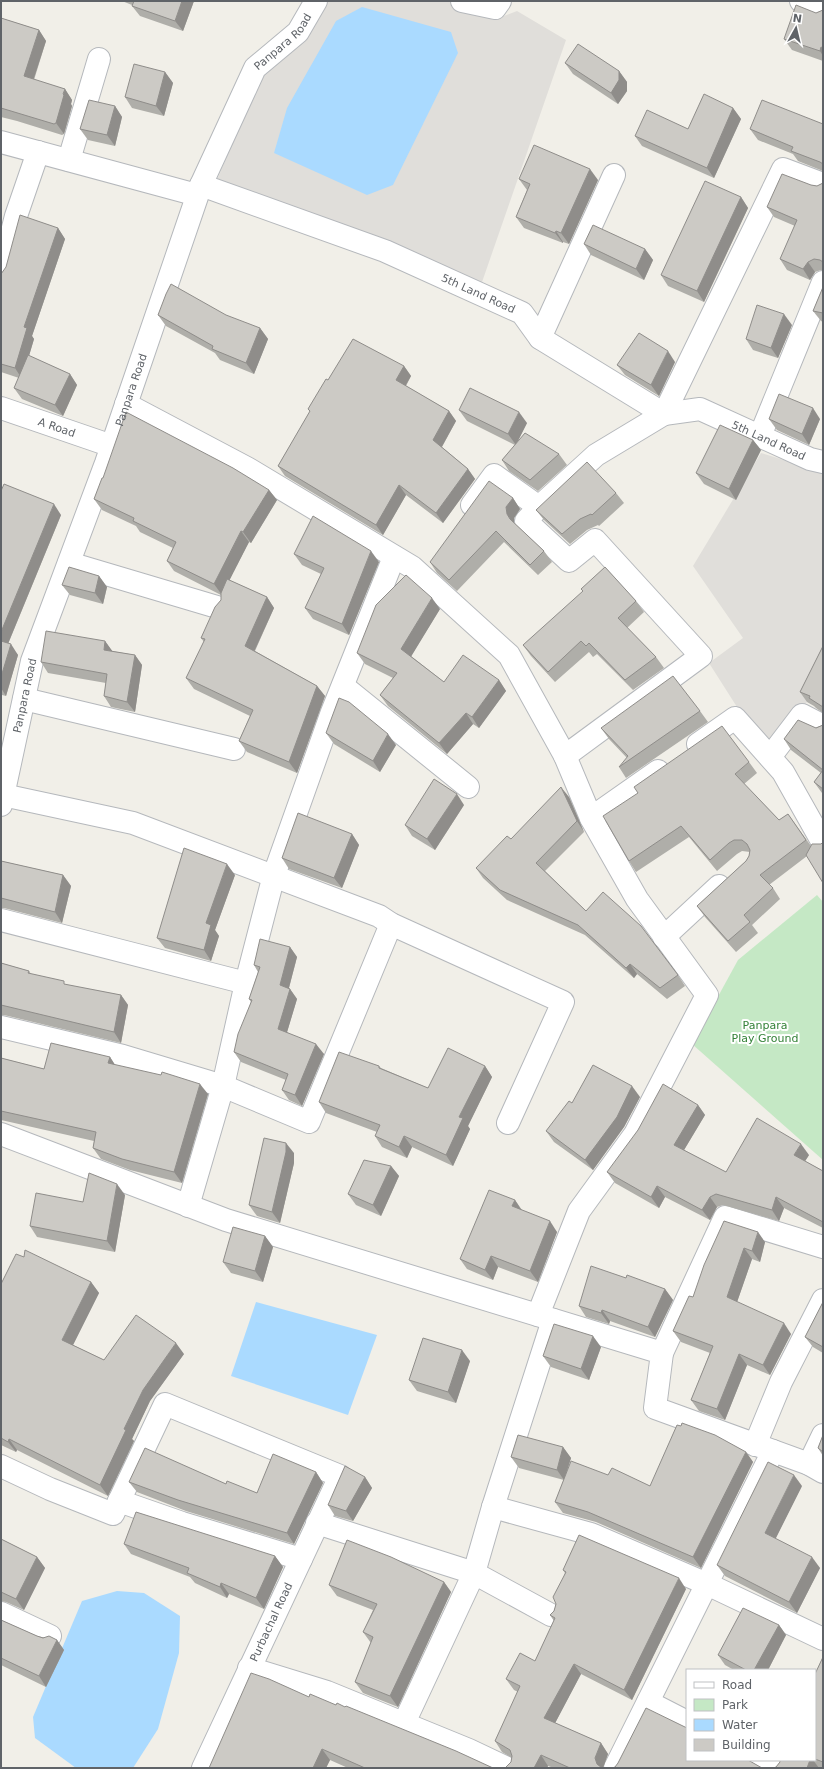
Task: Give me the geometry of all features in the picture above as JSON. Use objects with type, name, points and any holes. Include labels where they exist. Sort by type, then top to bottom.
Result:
[{"type":"street","name":"Panpara Road","points":[[2,800],[32,661],[112,446],[199,190],[255,68],[298,32],[316,1]]},
{"type":"street","points":[[462,1],[495,8],[500,1]]},
{"type":"street","points":[[801,1],[823,11]]},
{"type":"street","points":[[68,160],[99,59]]},
{"type":"street","name":"5th Land Road","points":[[1,142],[68,160],[199,190],[385,251],[522,313],[540,338],[664,414],[700,409],[810,459],[823,462]]},
{"type":"street","points":[[1,275],[8,214],[38,152]]},
{"type":"street","points":[[565,756],[701,656],[595,540],[568,562],[526,521],[596,455],[664,414],[783,168],[823,184]]},
{"type":"street","points":[[540,338],[614,175]]},
{"type":"street","points":[[760,436],[823,282]]},
{"type":"street","points":[[126,404],[247,468],[412,568],[509,655],[565,756],[591,818],[637,899],[707,995],[635,1134],[579,1210],[545,1317],[474,1573],[404,1723]]},
{"type":"street","name":"A Road","points":[[3,415],[112,446]]},
{"type":"street","points":[[462,519],[494,475],[539,508]]},
{"type":"street","points":[[420,575],[434,556]]},
{"type":"street","points":[[188,1206],[224,1086],[246,983],[274,875],[343,686],[394,557]]},
{"type":"street","points":[[69,563],[217,607]]},
{"type":"street","points":[[343,686],[468,787]]},
{"type":"street","points":[[24,699],[234,749]]},
{"type":"street","points":[[770,757],[802,715],[823,726]]},
{"type":"street","points":[[591,818],[735,718],[784,772],[823,843]]},
{"type":"street","points":[[2,800],[133,823],[246,867],[274,875],[378,916],[391,924],[563,1002],[508,1123]]},
{"type":"street","points":[[664,937],[734,873]]},
{"type":"street","points":[[1,920],[246,983]]},
{"type":"street","points":[[1,1027],[123,1056],[224,1086],[309,1122],[391,924]]},
{"type":"street","points":[[1,1134],[226,1220],[662,1353]]},
{"type":"street","points":[[823,1247],[725,1217],[662,1353],[655,1408],[816,1468],[823,1435]]},
{"type":"street","points":[[615,1768],[707,1584],[764,1448],[781,1382],[823,1300]]},
{"type":"street","name":"Purbachal Road","points":[[119,1500],[165,1404],[340,1476],[203,1768]]},
{"type":"street","points":[[1,1466],[50,1489],[113,1514],[119,1500],[182,1523],[301,1559]]},
{"type":"street","points":[[493,1507],[592,1534],[707,1584],[823,1639]]},
{"type":"street","points":[[317,1523],[474,1573],[551,1615]]},
{"type":"street","points":[[1,1613],[50,1636]]},
{"type":"street","points":[[250,1668],[327,1692],[469,1750],[507,1768]]},
{"type":"street","points":[[648,1702],[686,1721]]},
{"type":"street","points":[[762,1761],[776,1768]]},
{"type":"shaded area","points":[[328,1],[452,1],[493,20],[517,11],[566,40],[481,285],[217,180],[262,73],[304,42]]},
{"type":"shaded area","points":[[761,453],[823,471],[823,670],[809,700],[769,741],[737,707],[709,663],[743,638],[693,566]]},
{"type":"green space","name":"Panpara Play Ground","points":[[817,895],[823,902],[823,1160],[692,1044],[738,960]]},
{"type":"water","points":[[362,7],[451,32],[458,53],[393,185],[367,195],[274,153],[287,108],[336,21]]},
{"type":"water","points":[[256,1302],[377,1335],[348,1415],[231,1376]]},
{"type":"water","points":[[117,1591],[144,1593],[180,1616],[179,1653],[158,1729],[133,1768],[76,1768],[35,1738],[33,1717],[82,1601]]},
{"type":"building","points":[[134,1],[182,1],[175,21],[132,6]]},
{"type":"building","points":[[796,5],[816,13],[823,10],[823,48],[821,47],[820,51],[784,39]]},
{"type":"building","points":[[1,18],[39,30],[24,76],[65,89],[56,123],[54,124],[1,108]]},
{"type":"building","points":[[578,44],[619,71],[619,80],[611,93],[565,63]]},
{"type":"building","points":[[134,64],[165,72],[156,106],[125,97]]},
{"type":"building","points":[[704,94],[733,108],[707,168],[635,136],[647,110],[688,129]]},
{"type":"building","points":[[89,100],[115,106],[107,135],[80,129]]},
{"type":"building","points":[[762,100],[823,124],[823,164],[791,151],[793,147],[750,129]]},
{"type":"building","points":[[534,145],[590,169],[561,233],[556,231],[555,233],[516,217],[530,184],[519,179]]},
{"type":"building","points":[[782,174],[811,185],[817,186],[823,183],[823,262],[814,259],[808,262],[803,269],[780,259],[797,220],[767,207]]},
{"type":"building","points":[[705,181],[741,197],[697,291],[661,275]]},
{"type":"building","points":[[20,215],[58,228],[24,327],[27,328],[15,368],[1,364],[1,274],[6,267]]},
{"type":"building","points":[[593,225],[645,249],[636,269],[584,244]]},
{"type":"building","points":[[171,284],[226,315],[260,328],[246,363],[212,349],[213,346],[158,315]]},
{"type":"building","points":[[823,287],[823,313],[813,311]]},
{"type":"building","points":[[757,305],[784,314],[771,348],[746,339]]},
{"type":"building","points":[[639,333],[668,351],[651,385],[617,365]]},
{"type":"building","points":[[353,339],[404,366],[396,380],[449,411],[433,440],[468,469],[436,513],[399,485],[376,525],[278,466],[310,411],[308,409]]},
{"type":"building","points":[[28,355],[70,374],[55,405],[14,388]]},
{"type":"building","points":[[470,388],[519,412],[508,434],[459,410]]},
{"type":"building","points":[[779,394],[813,408],[802,434],[769,419]]},
{"type":"building","points":[[126,412],[233,468],[269,490],[243,532],[241,531],[214,584],[167,561],[176,542],[133,521],[134,518],[94,499]]},
{"type":"building","points":[[720,425],[753,440],[729,489],[696,473]]},
{"type":"building","points":[[525,433],[559,454],[530,480],[502,460]]},
{"type":"building","points":[[587,462],[616,493],[592,515],[591,514],[580,519],[562,534],[536,510]]},
{"type":"building","points":[[489,481],[513,498],[506,507],[507,514],[510,519],[544,551],[530,565],[496,531],[449,580],[430,562]]},
{"type":"building","points":[[4,484],[54,504],[1,632],[1,491]]},
{"type":"building","points":[[313,516],[371,551],[342,624],[305,608],[324,568],[294,554]]},
{"type":"building","points":[[69,567],[99,576],[95,593],[62,585]]},
{"type":"building","points":[[605,567],[636,601],[618,618],[656,657],[625,680],[589,643],[586,646],[581,641],[548,672],[523,645],[583,591],[581,589]]},
{"type":"building","points":[[406,575],[432,598],[401,649],[444,682],[463,655],[499,680],[472,717],[466,713],[439,743],[380,695],[397,673],[357,653],[376,605]]},
{"type":"building","points":[[227,579],[267,597],[245,646],[317,686],[289,762],[239,741],[253,710],[186,678],[205,639],[201,638],[215,607],[221,600],[221,593]]},
{"type":"building","points":[[46,631],[105,641],[104,650],[135,655],[127,702],[104,696],[107,674],[41,662]]},
{"type":"building","points":[[1,641],[11,644],[1,677]]},
{"type":"building","points":[[823,646],[823,707],[809,698],[810,696],[800,692]]},
{"type":"building","points":[[673,676],[700,711],[619,767],[628,756],[601,728]]},
{"type":"building","points":[[339,698],[349,702],[388,734],[373,761],[326,733]]},
{"type":"building","points":[[798,720],[816,728],[823,725],[823,770],[784,739]]},
{"type":"building","points":[[722,726],[749,762],[735,774],[779,820],[788,814],[806,840],[760,875],[773,888],[744,915],[750,922],[728,941],[697,906],[746,861],[750,850],[747,844],[742,840],[734,840],[710,860],[681,826],[629,861],[603,816],[638,793],[634,787]]},
{"type":"building","points":[[823,770],[823,789],[814,782]]},
{"type":"building","points":[[434,779],[457,794],[427,839],[405,825]]},
{"type":"building","points":[[561,787],[577,821],[536,863],[586,911],[603,892],[641,926],[678,975],[660,988],[630,964],[626,968],[578,925],[500,890],[476,868],[507,836],[511,839]]},
{"type":"building","points":[[298,813],[352,834],[334,878],[282,858]]},
{"type":"building","points":[[823,842],[823,883],[806,855],[812,844],[821,844]]},
{"type":"building","points":[[184,848],[227,864],[206,923],[211,925],[204,950],[157,938]]},
{"type":"building","points":[[1,861],[63,875],[55,912],[1,898]]},
{"type":"building","points":[[260,939],[290,947],[280,985],[290,989],[278,1029],[316,1044],[295,1095],[282,1090],[288,1074],[234,1052],[238,1034],[252,1000],[249,999],[260,967],[254,965]]},
{"type":"building","points":[[1,963],[29,971],[28,973],[64,981],[64,984],[121,995],[114,1032],[1,1005]]},
{"type":"building","points":[[51,1043],[110,1057],[108,1063],[161,1075],[162,1072],[200,1084],[174,1172],[122,1159],[93,1148],[96,1132],[1,1111],[1,1058],[44,1069]]},
{"type":"building","points":[[448,1048],[485,1066],[459,1117],[463,1118],[446,1155],[404,1136],[399,1147],[375,1136],[380,1125],[319,1102],[339,1052],[379,1066],[379,1068],[428,1088]]},
{"type":"building","points":[[593,1065],[632,1086],[617,1117],[585,1160],[546,1131],[569,1101],[572,1103]]},
{"type":"building","points":[[663,1084],[698,1105],[674,1145],[726,1172],[757,1118],[801,1144],[794,1155],[823,1171],[823,1222],[776,1197],[772,1210],[716,1194],[710,1197],[702,1210],[657,1186],[651,1197],[607,1172],[638,1130]]},
{"type":"building","points":[[264,1138],[286,1143],[286,1152],[272,1212],[249,1205]]},
{"type":"building","points":[[364,1160],[391,1166],[373,1205],[348,1194]]},
{"type":"building","points":[[89,1173],[117,1184],[107,1241],[30,1226],[36,1193],[83,1202]]},
{"type":"building","points":[[489,1190],[515,1200],[512,1206],[550,1221],[530,1271],[491,1256],[485,1270],[460,1259]]},
{"type":"building","points":[[724,1221],[758,1232],[752,1251],[744,1248],[727,1297],[784,1323],[763,1365],[739,1354],[717,1409],[691,1400],[713,1346],[673,1331],[689,1296],[693,1297],[704,1265]]},
{"type":"building","points":[[233,1227],[265,1236],[255,1271],[223,1262]]},
{"type":"building","points":[[25,1250],[91,1282],[62,1340],[104,1360],[136,1315],[176,1343],[143,1390],[124,1429],[126,1430],[100,1485],[9,1439],[8,1442],[1,1438],[1,1284],[16,1254],[24,1257]]},
{"type":"building","points":[[591,1266],[626,1278],[627,1275],[665,1289],[648,1327],[602,1310],[601,1313],[579,1306]]},
{"type":"building","points":[[823,1302],[823,1347],[805,1337]]},
{"type":"building","points":[[554,1324],[593,1336],[581,1369],[543,1356]]},
{"type":"building","points":[[423,1338],[462,1350],[448,1392],[409,1380]]},
{"type":"building","points":[[682,1423],[715,1435],[746,1452],[693,1557],[588,1512],[555,1502],[571,1461],[608,1475],[612,1468],[650,1486],[677,1425],[681,1426]]},
{"type":"building","points":[[518,1435],[563,1447],[557,1470],[511,1457]]},
{"type":"building","points":[[823,1435],[823,1452],[818,1448]]},
{"type":"building","points":[[145,1448],[226,1484],[227,1481],[257,1493],[273,1454],[316,1472],[287,1533],[178,1500],[129,1482]]},
{"type":"building","points":[[768,1462],[794,1475],[765,1533],[812,1557],[789,1602],[717,1565]]},
{"type":"building","points":[[345,1466],[365,1477],[346,1511],[328,1505]]},
{"type":"building","points":[[136,1512],[275,1556],[256,1598],[221,1583],[220,1587],[187,1573],[189,1568],[124,1544]]},
{"type":"building","points":[[579,1535],[679,1578],[624,1690],[574,1664],[544,1718],[601,1743],[595,1758],[597,1764],[602,1768],[570,1768],[541,1755],[534,1768],[505,1768],[511,1762],[512,1756],[510,1750],[495,1741],[520,1686],[506,1679],[520,1653],[535,1661],[555,1618],[550,1615],[554,1611],[556,1604],[553,1597],[566,1572],[563,1570]]},
{"type":"building","points":[[1,1539],[37,1557],[16,1599],[1,1592]]},
{"type":"building","points":[[347,1540],[391,1557],[444,1582],[390,1696],[355,1682],[373,1637],[363,1632],[377,1604],[329,1585]]},
{"type":"building","points":[[743,1608],[779,1625],[755,1669],[744,1669],[718,1655]]},
{"type":"building","points":[[1,1620],[37,1636],[43,1638],[49,1636],[57,1640],[39,1676],[1,1658]]},
{"type":"building","points":[[823,1657],[823,1762],[816,1759],[816,1672]]},
{"type":"building","points":[[251,1673],[269,1679],[309,1697],[310,1694],[336,1705],[337,1703],[345,1707],[346,1706],[456,1751],[493,1768],[365,1768],[322,1749],[313,1768],[209,1768]]},
{"type":"building","points":[[646,1708],[686,1728],[686,1761],[750,1761],[762,1768],[613,1768],[618,1763]]},
{"type":"building","points":[[810,1761],[807,1768],[774,1768],[780,1762]]}]
